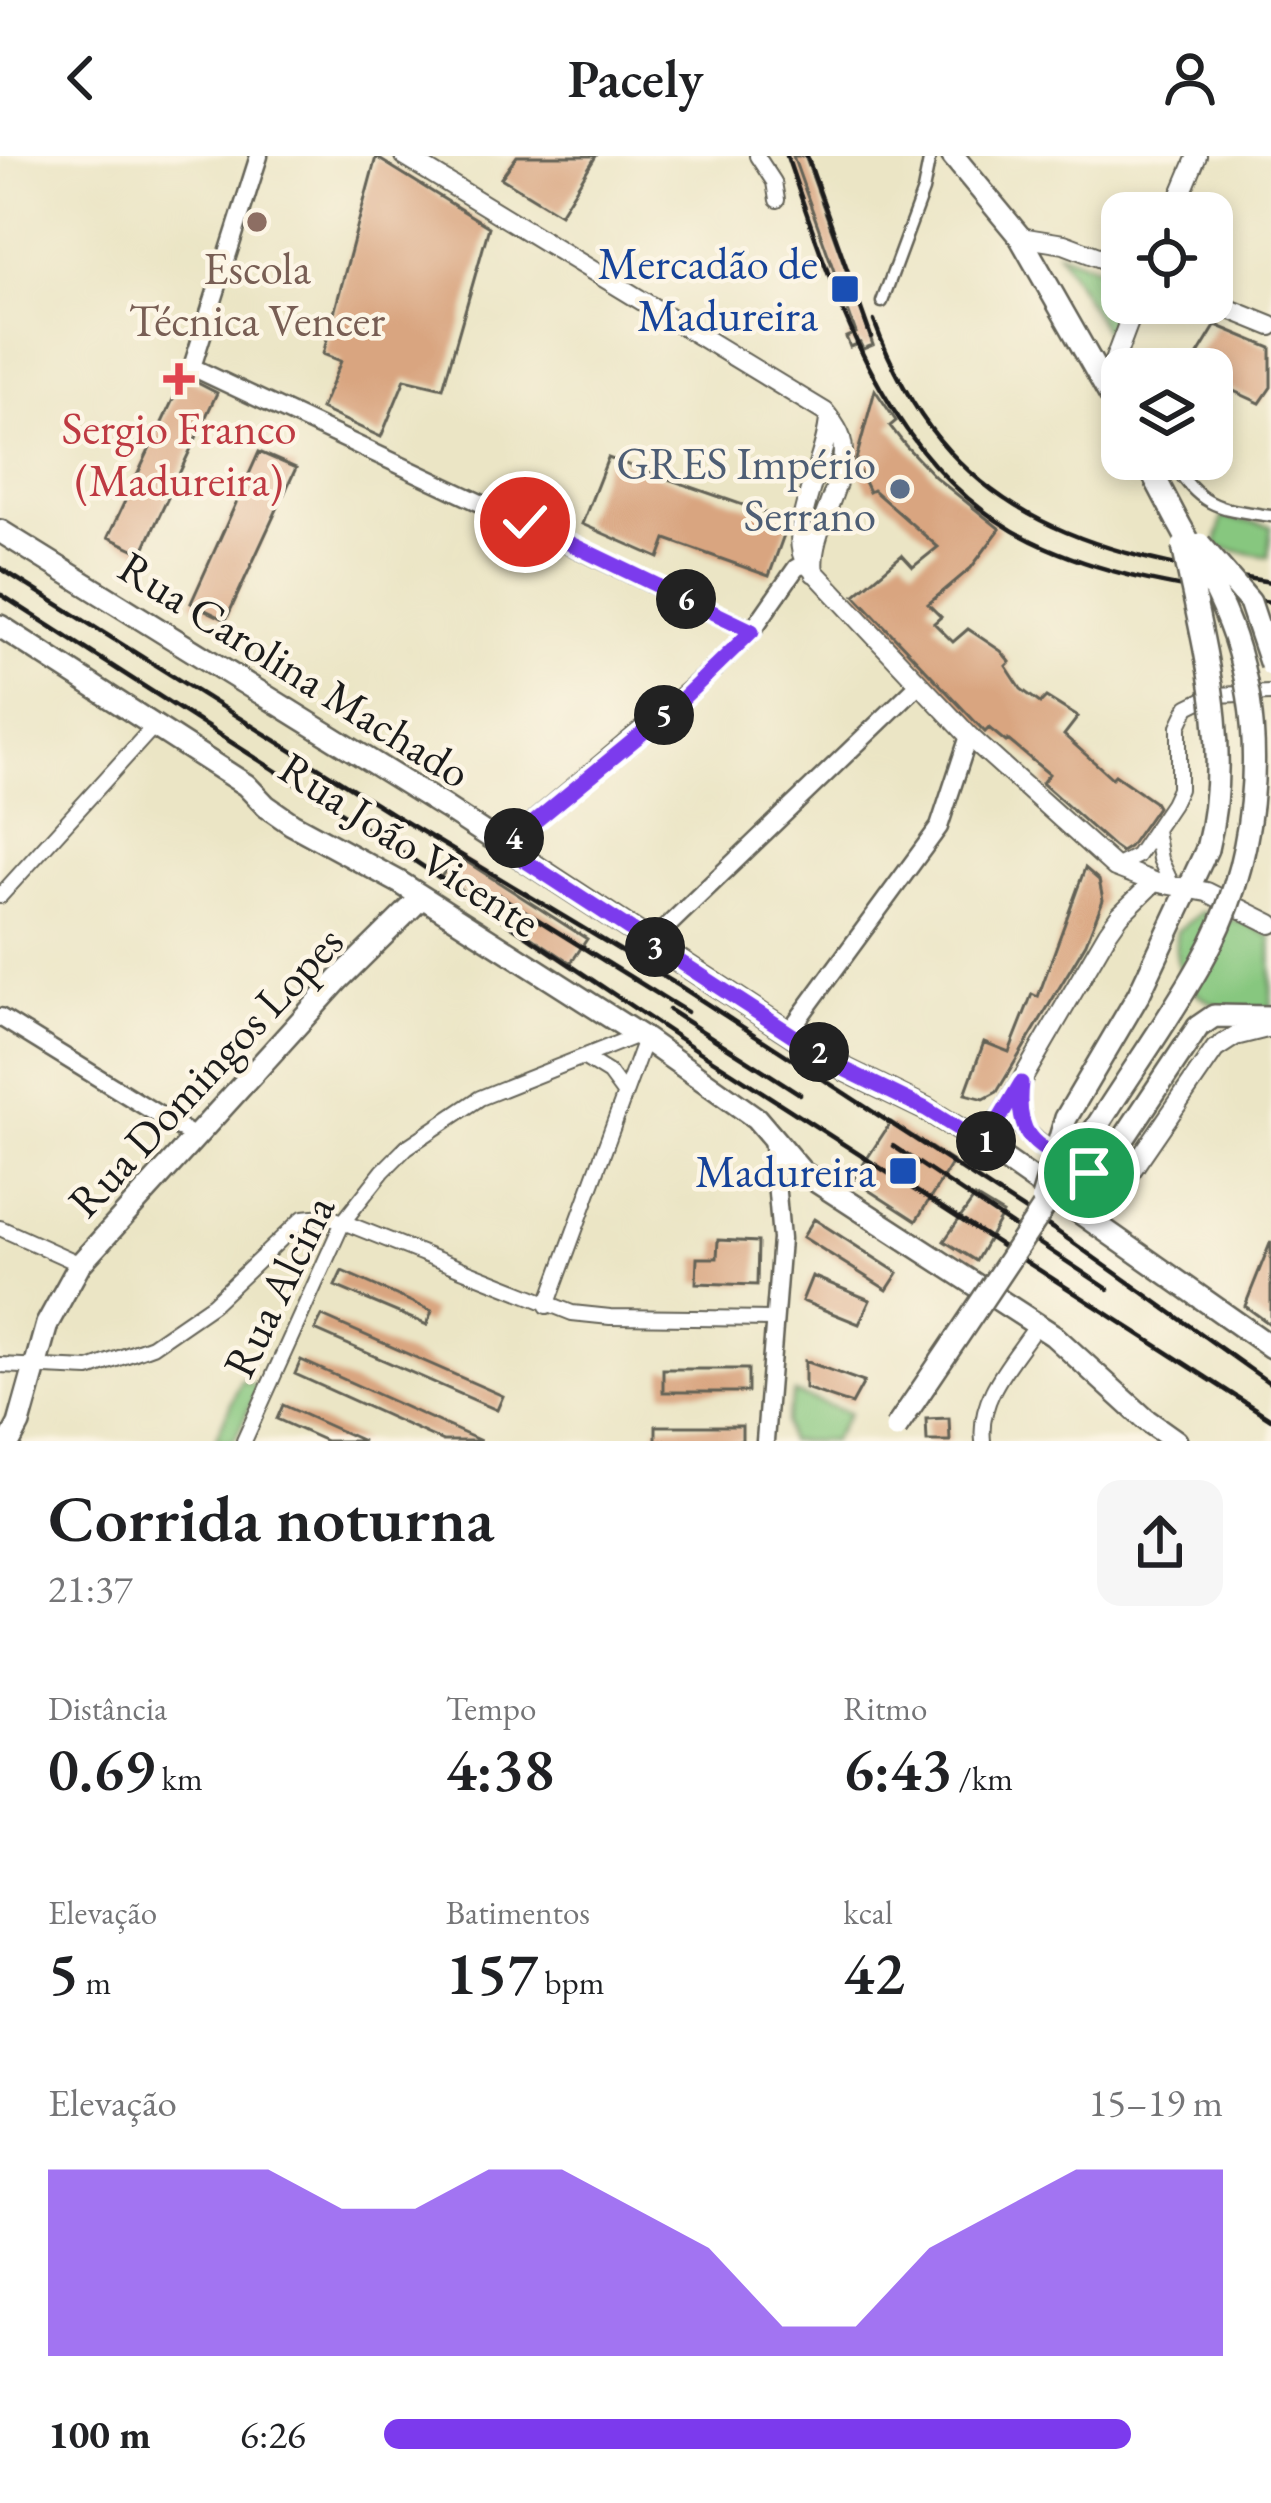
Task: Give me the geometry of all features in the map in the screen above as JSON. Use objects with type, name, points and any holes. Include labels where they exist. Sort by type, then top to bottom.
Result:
[{"type":"main road","points":[[404,156],[825,412],[840,436],[843,454],[810,568],[969,736],[1115,867],[1226,899],[1271,924]]},
{"type":"main road","points":[[953,156],[1020,238],[1101,379]]},
{"type":"main road","points":[[970,156],[1000,212]]},
{"type":"main road","points":[[1182,192],[1197,156]]},
{"type":"main road","points":[[1020,238],[1064,244],[1101,258]]},
{"type":"main road","points":[[1233,311],[1271,326]]},
{"type":"main road","points":[[892,1434],[1202,962],[1228,906],[1243,853],[1253,779],[1246,688],[1216,592],[1156,480]]},
{"type":"main road","points":[[1178,522],[1250,602],[1271,665]]},
{"type":"main road","points":[[984,1145],[1120,914],[1172,885],[1207,850],[1216,814],[1220,745],[1178,522]]},
{"type":"main road","name":"Rua Carolina Machado","points":[[0,531],[504,847],[788,1033],[984,1145],[1271,1347]]},
{"type":"main road","name":"Rua João Vicente","points":[[0,626],[246,784],[292,824],[347,850],[641,1037],[756,1118],[802,1172],[1076,1352],[1145,1419],[1176,1441]]},
{"type":"main road","points":[[1037,1219],[1066,1118],[1139,994],[1172,885]]},
{"type":"main road","name":"Rua Domingos Lopes","points":[[10,1430],[47,1324],[80,1264],[338,980],[422,897]]},
{"type":"main road","points":[[1037,1219],[1118,1147],[1198,1027],[1214,1016],[1271,1016]]},
{"type":"main road","points":[[1063,1201],[1094,1204],[1108,1200],[1215,1048],[1235,1036],[1271,1027]]},
{"type":"main road","points":[[1021,1083],[1019,1121],[1041,1147],[1100,1175],[1138,1159]]},
{"type":"street","points":[[259,156],[193,367],[752,631]]},
{"type":"street","points":[[757,156],[774,182],[777,200]]},
{"type":"street","points":[[882,302],[923,191],[929,156]]},
{"type":"street","points":[[1184,480],[1195,496],[1232,510],[1271,516]]},
{"type":"street","points":[[504,847],[673,708],[752,631],[796,568],[810,568]]},
{"type":"street","points":[[650,943],[920,684]]},
{"type":"street","points":[[1115,867],[1137,856],[1179,788],[1179,726],[1188,707],[1212,695],[1271,693]]},
{"type":"street","points":[[0,896],[154,726]]},
{"type":"street","points":[[788,1033],[939,826],[969,736]]},
{"type":"street","points":[[1155,830],[1160,859],[1172,885]]},
{"type":"street","points":[[0,1017],[193,1136]]},
{"type":"street","points":[[547,1306],[641,1037]]},
{"type":"street","name":"Rua Alcina","points":[[244,1441],[343,1222],[406,1147],[479,1098],[641,1037]]},
{"type":"street","points":[[583,1057],[609,1073],[623,1092]]},
{"type":"street","points":[[765,1441],[781,1239],[772,1135]]},
{"type":"street","points":[[0,1365],[89,1369],[152,1346],[213,1304],[303,1219],[325,1216],[547,1306],[593,1316],[775,1319]]},
{"type":"street","points":[[0,1228],[80,1264]]},
{"type":"street","points":[[983,1441],[987,1400],[1036,1325]]},
{"type":"green space","points":[[1058,252],[1101,269],[1101,324],[1116,324],[1110,340]]},
{"type":"green space","points":[[1222,517],[1271,526],[1268,557],[1216,547]]},
{"type":"green space","points":[[1201,912],[1245,923],[1271,937],[1271,1006],[1233,1009],[1201,996],[1189,984],[1180,969],[1177,931]]},
{"type":"green space","points":[[241,1380],[259,1387],[234,1441],[215,1441]]},
{"type":"green space","points":[[794,1393],[849,1413],[832,1441],[788,1441],[785,1423]]},
{"type":"building","points":[[517,156],[596,156],[560,214],[501,178]]},
{"type":"building","points":[[793,156],[805,156],[873,345],[863,349],[860,343],[850,347],[846,337],[856,333]]},
{"type":"building","points":[[376,157],[489,227],[443,388],[405,379],[381,437],[321,409],[341,361],[323,354]]},
{"type":"building","points":[[1216,325],[1271,348],[1271,387],[1260,403],[1233,391],[1233,348],[1202,348]]},
{"type":"building","points":[[184,376],[217,393],[142,553],[108,537]]},
{"type":"building","points":[[875,390],[896,421],[890,426],[905,445],[935,477],[1000,529],[971,568],[928,604],[941,617],[934,623],[953,642],[968,629],[1001,651],[1021,689],[1040,703],[1046,697],[1078,717],[1064,735],[1112,778],[1115,775],[1154,802],[1157,807],[1121,852],[1042,783],[1049,774],[1008,740],[989,728],[985,732],[855,595],[902,555],[913,567],[938,547],[873,490],[869,492],[855,463]]},
{"type":"building","points":[[259,452],[296,468],[226,620],[191,603]]},
{"type":"building","points":[[608,458],[789,521],[769,576],[666,539],[659,558],[582,524]]},
{"type":"building","points":[[456,855],[587,939],[571,963],[441,877]]},
{"type":"building","points":[[1085,868],[1099,880],[1103,900],[1086,943],[997,1092],[984,1099],[965,1094],[984,1042],[1009,1052],[1032,994],[1038,997]]},
{"type":"building","name":"Madureira","points":[[891,1122],[953,1162],[916,1221],[853,1180]]},
{"type":"building","points":[[975,1197],[1003,1214],[976,1261],[944,1241]]},
{"type":"building","points":[[814,1219],[898,1273],[887,1290],[803,1237]]},
{"type":"building","points":[[718,1240],[758,1242],[757,1285],[696,1283],[697,1258],[717,1258]]},
{"type":"building","points":[[1271,1241],[1271,1325],[1245,1306]]},
{"type":"building","points":[[342,1271],[432,1311],[427,1325],[335,1286]]},
{"type":"building","points":[[812,1276],[870,1300],[859,1324],[802,1301]]},
{"type":"building","points":[[322,1316],[503,1396],[497,1410],[315,1330]]},
{"type":"building","points":[[301,1360],[481,1441],[443,1441],[295,1374]]},
{"type":"building","points":[[805,1361],[864,1382],[852,1404],[805,1388]]},
{"type":"building","points":[[663,1369],[748,1369],[748,1392],[663,1392]]},
{"type":"building","points":[[283,1405],[363,1441],[326,1441],[277,1419]]},
{"type":"building","points":[[949,1418],[950,1441],[927,1441],[926,1419]]},
{"type":"building","points":[[656,1426],[742,1426],[742,1441],[656,1441]]},
{"type":"railway","points":[[787,156],[825,266],[873,375],[903,425],[939,470],[982,510],[1032,541],[1089,564],[1271,602]]},
{"type":"railway","points":[[807,156],[871,337]]},
{"type":"railway","points":[[874,321],[904,387],[940,440],[982,482],[1029,514],[1140,557],[1271,582]]},
{"type":"railway","points":[[0,568],[396,816],[678,985],[1058,1232],[1271,1384]]},
{"type":"railway","points":[[0,594],[1271,1419]]},
{"type":"railway","points":[[498,895],[687,1012]]},
{"type":"railway","points":[[669,1010],[800,1094]]},
{"type":"railway","points":[[893,1146],[1108,1289]]},
{"type":"place","name":"Escola Técnica Vencer","points":[[257,222]]},
{"type":"place","name":"Mercadão de Madureira","points":[[845,289]]},
{"type":"place","name":"Sergio Franco (Madureira)","points":[[179,379]]},
{"type":"place","name":"GRES Império Serrano","points":[[900,489]]},
{"type":"place","name":"Madureira","points":[[903,1171]]},
{"type":"route","points":[[525,522],[752,631],[673,708],[504,847],[846,1070],[926,1109],[984,1145],[1021,1083],[1018,1118],[1026,1133],[1041,1147],[1089,1173]]}]
